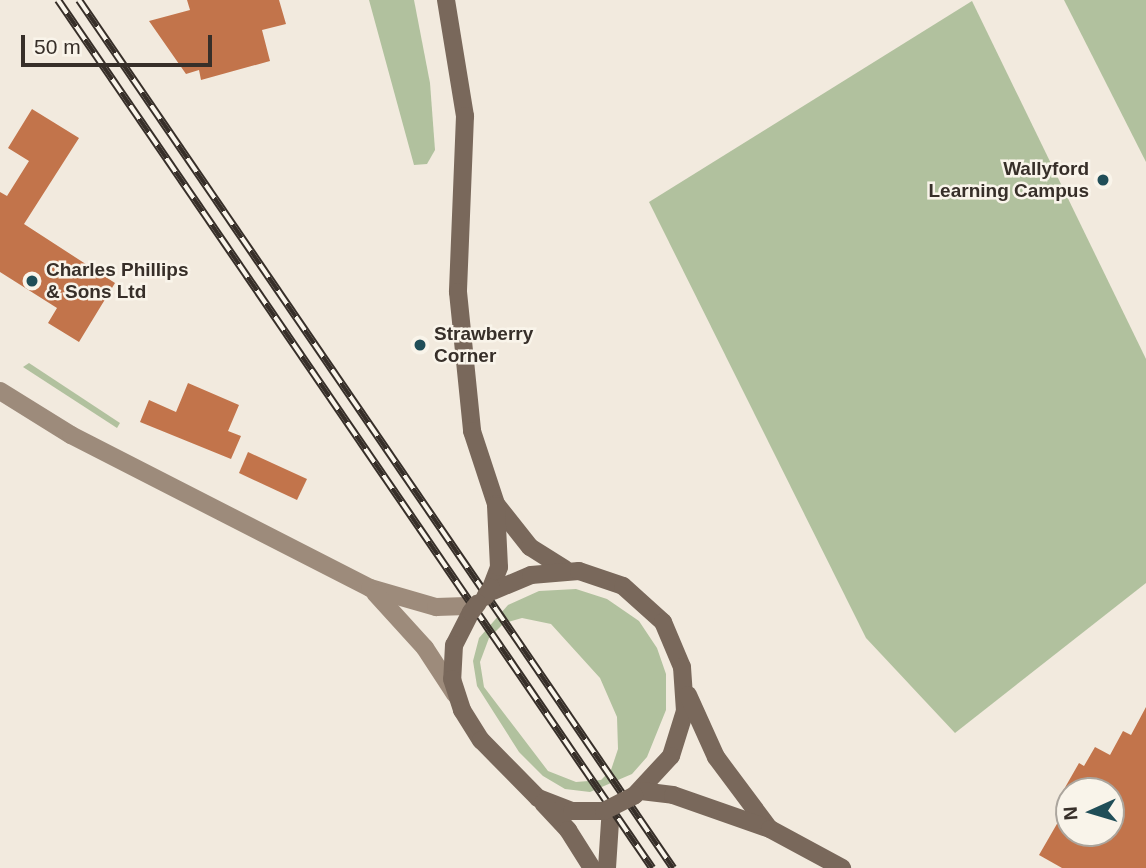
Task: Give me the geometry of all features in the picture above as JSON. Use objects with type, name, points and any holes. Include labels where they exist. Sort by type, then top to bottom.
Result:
[{"type":"main road","points":[[446,0],[465,116],[458,292],[465,390],[471,431],[496,504],[499,567],[490,592]]},
{"type":"main road","points":[[0,391],[71,435],[370,588],[436,607],[469,609]]},
{"type":"main road","points":[[496,504],[530,547],[565,569]]},
{"type":"main road","points":[[455,694],[454,645],[469,609],[490,592],[531,575],[565,569],[599,575],[644,601],[675,644],[686,688],[716,757],[770,829]]},
{"type":"main road","points":[[370,588],[408,626],[455,694],[481,740],[568,830],[592,868]]},
{"type":"main road","points":[[538,798],[572,811],[611,812],[638,794],[671,756],[681,732],[686,688]]},
{"type":"main road","points":[[638,794],[673,795],[770,829],[842,868]]},
{"type":"main road","points":[[607,868],[611,812]]},
{"type":"green space","points":[[369,0],[414,0],[430,83],[435,150],[427,164],[414,165]]},
{"type":"green space","points":[[1064,0],[1146,0],[1146,162]]},
{"type":"green space","points":[[972,1],[1146,359],[1146,583],[955,733],[866,638],[649,202]]},
{"type":"green space","points":[[29,363],[120,423],[117,428],[23,367]]},
{"type":"green space","points":[[576,589],[607,599],[639,621],[657,648],[666,674],[666,710],[647,757],[632,774],[590,792],[565,789],[543,776],[519,752],[477,686],[473,661],[479,638],[508,605],[539,591]],"holes":[[[522,618],[551,624],[600,678],[617,717],[618,749],[611,770],[601,780],[576,782],[548,771],[484,687],[480,662],[489,638],[504,623]]]},
{"type":"building","points":[[187,0],[279,0],[286,24],[262,30],[270,61],[201,80],[199,70],[186,74],[149,21],[190,10]]},
{"type":"building","points":[[32,109],[79,138],[24,224],[115,283],[79,342],[48,323],[57,308],[0,272],[0,192],[7,196],[29,161],[8,148]]},
{"type":"building","points":[[188,383],[239,405],[228,431],[241,436],[231,459],[140,422],[149,400],[176,412]]},
{"type":"building","points":[[248,452],[307,479],[297,500],[239,473]]},
{"type":"building","points":[[1146,707],[1146,868],[1062,868],[1039,855],[1055,827],[1055,847],[1125,847],[1125,777],[1071,777],[1079,763],[1084,766],[1095,747],[1110,755],[1123,731],[1131,735]]},
{"type":"railway","points":[[58,0],[652,868]]},
{"type":"railway","points":[[79,0],[673,868]]},
{"type":"place","name":"Wallyford Learning Campus","points":[[1103,180]]},
{"type":"place","name":"Charles Phillips & Sons Ltd","points":[[32,281]]},
{"type":"place","name":"Strawberry Corner","points":[[420,345]]}]
